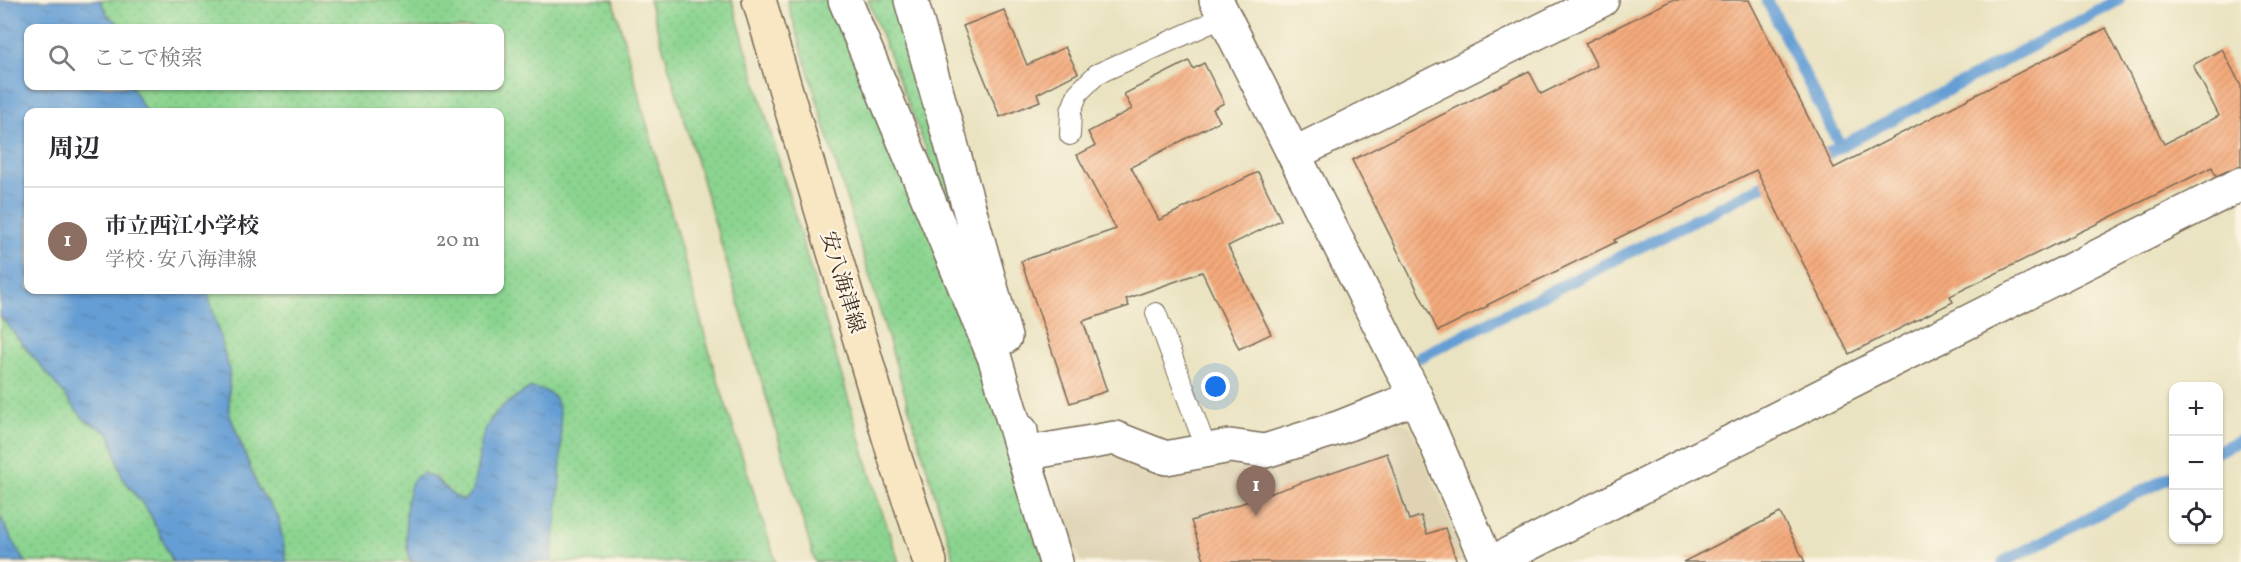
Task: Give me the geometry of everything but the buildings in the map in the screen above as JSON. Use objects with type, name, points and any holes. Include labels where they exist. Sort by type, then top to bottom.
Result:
[{"type":"main road","name":"安八海津線","points":[[759,0],[896,461],[930,562]]},
{"type":"street","points":[[844,0],[995,359],[1056,562]]},
{"type":"street","points":[[911,0],[1014,371],[1023,454]]},
{"type":"street","points":[[1294,154],[1602,0]]},
{"type":"street","points":[[1220,9],[1416,397],[1487,562]]},
{"type":"street","points":[[1493,562],[2241,184]]},
{"type":"street","points":[[1023,454],[1115,438],[1167,458],[1230,446],[1265,451],[1338,428],[1416,397]]},
{"type":"lane","points":[[1070,135],[1071,111],[1078,93],[1097,74],[1220,9]]},
{"type":"lane","points":[[1156,313],[1206,451]]},
{"type":"shaded area","points":[[1393,419],[1411,427],[1466,562],[1081,562],[1045,459],[1091,453],[1232,461],[1238,469],[1281,463]]},
{"type":"green space","points":[[100,0],[613,0],[713,365],[776,562],[551,562],[559,488],[560,413],[530,388],[498,410],[490,421],[481,443],[472,493],[464,501],[454,497],[435,477],[409,559],[411,562],[287,562],[278,516],[258,488],[229,412],[229,369],[208,294],[504,294],[504,108],[144,108],[133,90],[504,90],[504,24],[118,24],[108,15]]},
{"type":"green space","points":[[649,0],[732,0],[877,497],[899,562],[815,562]]},
{"type":"green space","points":[[787,0],[836,0],[984,359],[1045,562],[955,562]]},
{"type":"green space","points":[[868,0],[901,0],[999,337]]},
{"type":"green space","points":[[0,316],[84,419],[110,434],[122,477],[150,514],[173,562],[26,562],[18,551],[0,516]]},
{"type":"water","points":[[0,0],[100,0],[108,15],[118,24],[24,24],[24,90],[133,90],[144,108],[24,108],[24,294],[208,294],[229,369],[229,413],[258,488],[278,516],[287,562],[173,562],[150,514],[122,477],[110,434],[84,419],[0,316]]},
{"type":"water","points":[[530,388],[552,395],[560,413],[560,482],[551,562],[411,562],[407,544],[406,519],[408,495],[415,478],[423,473],[435,479],[453,495],[464,500],[472,492],[481,443],[490,421],[511,400]]},
{"type":"water","points":[[0,516],[18,551],[26,562],[0,562]]},
{"type":"waterway","points":[[1767,0],[1841,147]]},
{"type":"waterway","points":[[1813,161],[2119,0]]},
{"type":"waterway","points":[[1420,357],[1778,178]]},
{"type":"waterway","points":[[2223,449],[2241,440]]},
{"type":"waterway","points":[[2003,562],[2169,478]]},
{"type":"place","name":"市立西江小学校","points":[[1256,516]]}]
